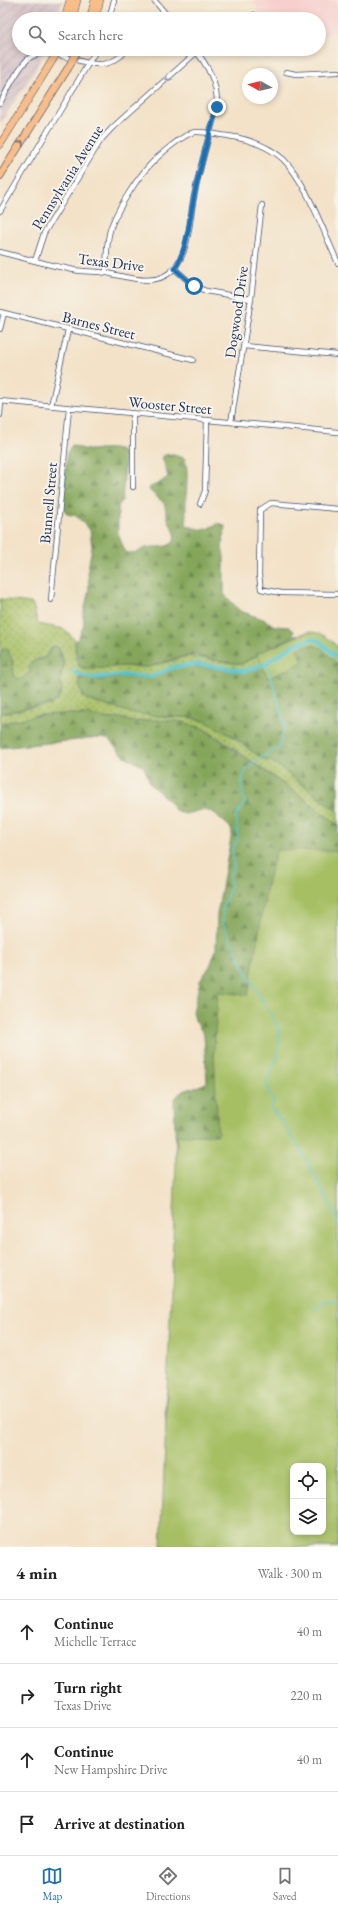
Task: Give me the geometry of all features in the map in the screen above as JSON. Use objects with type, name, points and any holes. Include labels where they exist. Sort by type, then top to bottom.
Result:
[{"type":"highway","points":[[67,12],[70,0]]},
{"type":"highway","points":[[74,12],[77,0]]},
{"type":"highway","points":[[92,12],[95,0]]},
{"type":"highway","points":[[97,12],[100,0]]},
{"type":"highway","points":[[0,145],[36,88],[51,56]]},
{"type":"highway","points":[[50,60],[53,56]]},
{"type":"highway","points":[[0,176],[74,56]]},
{"type":"street","points":[[111,12],[114,0]]},
{"type":"street","points":[[154,0],[164,12]]},
{"type":"street","points":[[0,103],[25,63],[34,56]]},
{"type":"street","points":[[56,56],[90,62],[107,63],[120,56]]},
{"type":"street","points":[[0,211],[93,56]]},
{"type":"street","name":"Pennsylvania Avenue","points":[[35,261],[44,233],[101,140],[112,128],[190,56]]},
{"type":"street","points":[[201,56],[206,65],[217,97],[217,107],[195,192],[182,257],[175,269],[194,286],[206,291],[251,299]]},
{"type":"street","points":[[286,72],[296,74],[338,72]]},
{"type":"street","points":[[106,273],[109,235],[113,221],[149,166],[186,135],[196,132],[252,142],[269,148],[283,159],[298,176],[338,263]]},
{"type":"street","name":"Dogwood Drive","points":[[231,422],[251,299],[262,205]]},
{"type":"street","name":"Texas Drive","points":[[0,252],[74,270],[106,273],[132,280],[151,279],[165,276],[175,269]]},
{"type":"street","points":[[0,329],[2,313]]},
{"type":"street","name":"Barnes Street","points":[[2,313],[193,360]]},
{"type":"street","points":[[51,406],[68,330]]},
{"type":"street","points":[[244,346],[338,355]]},
{"type":"street","points":[[0,415],[1,401]]},
{"type":"street","name":"Wooster Street","points":[[1,401],[338,432]]},
{"type":"street","name":"Bunnell Street","points":[[51,600],[69,408]]},
{"type":"street","points":[[133,414],[133,486]]},
{"type":"street","points":[[200,504],[205,491],[207,420]]},
{"type":"street","points":[[338,509],[271,503],[260,510],[259,575],[261,589],[281,593],[338,594]]},
{"type":"shaded area","points":[[0,0],[63,1],[59,12],[12,12],[12,56],[41,56],[37,67],[0,124]]},
{"type":"shaded area","points":[[254,0],[338,0],[338,31],[326,35],[326,12],[258,12]]},
{"type":"green space","points":[[72,445],[88,450],[113,449],[126,455],[122,500],[118,507],[118,533],[124,549],[128,553],[150,547],[163,547],[174,542],[175,533],[169,522],[164,503],[149,490],[150,487],[158,484],[168,477],[162,456],[170,454],[184,458],[187,470],[187,526],[204,530],[220,523],[225,526],[222,548],[224,556],[224,594],[240,611],[263,619],[275,626],[289,627],[294,631],[293,636],[241,664],[194,655],[180,657],[148,667],[124,666],[87,669],[79,666],[75,644],[84,625],[83,616],[89,590],[88,569],[92,547],[90,530],[76,516],[67,514],[63,507],[67,453]]},
{"type":"green space","points":[[0,599],[33,604],[38,624],[65,629],[76,641],[75,646],[78,665],[87,669],[124,666],[148,667],[188,656],[241,664],[293,636],[311,634],[325,638],[338,647],[338,659],[268,662],[239,672],[195,666],[179,667],[149,679],[124,677],[100,680],[80,678],[80,687],[82,693],[88,700],[168,717],[187,717],[205,721],[233,736],[251,751],[276,764],[338,812],[338,825],[302,797],[219,738],[204,729],[183,722],[149,720],[132,722],[121,718],[110,719],[87,714],[64,714],[15,720],[0,724],[0,714],[53,703],[62,688],[60,682],[64,663],[60,649],[51,649],[46,657],[37,659],[26,677],[20,680],[15,678],[12,667],[12,659],[3,649],[0,656]]},
{"type":"green space","points":[[307,632],[320,634],[338,647],[338,665],[320,648],[310,645],[304,646],[297,649],[303,662],[268,678],[257,654]]},
{"type":"green space","points":[[314,641],[338,659],[338,812],[276,764],[261,758],[240,741],[205,721],[187,717],[168,717],[132,713],[88,700],[83,697],[79,683],[80,678],[100,680],[124,677],[149,679],[179,667],[195,666],[239,672],[252,669],[293,648]]},
{"type":"green space","points":[[53,646],[58,647],[64,663],[60,682],[62,693],[59,698],[50,705],[37,706],[0,714],[0,656],[3,649],[8,650],[12,659],[14,676],[20,680],[30,673],[29,667],[32,662],[46,657]]},
{"type":"green space","points":[[64,714],[87,714],[110,719],[121,718],[132,722],[149,720],[178,721],[204,729],[302,797],[338,825],[338,1547],[162,1547],[166,1434],[165,1403],[169,1373],[177,1176],[174,1103],[179,1094],[183,1091],[203,1085],[207,1082],[204,1035],[195,1020],[193,1012],[200,981],[210,966],[216,950],[217,914],[232,832],[230,827],[213,812],[202,810],[185,814],[175,810],[168,800],[151,785],[144,767],[124,756],[108,739],[97,738],[0,748],[0,724],[38,715]]},
{"type":"green space","points":[[277,850],[338,851],[338,1547],[161,1547],[177,1136],[218,1135],[214,1051],[218,992],[248,995],[268,880]]},
{"type":"waterway","points":[[73,672],[90,678],[125,675],[150,677],[174,667],[197,664],[245,671],[265,664],[294,645],[311,639],[318,640],[338,658]]},
{"type":"waterway","points":[[265,664],[269,669],[285,725],[279,748],[254,762],[244,775],[242,792],[245,803],[236,816],[238,841],[232,847],[234,868],[230,873],[230,887],[223,907],[223,923],[247,974],[280,1030],[278,1057],[266,1083],[271,1099],[274,1101],[272,1109],[300,1149],[338,1222]]},
{"type":"waterway","points":[[314,1310],[323,1301],[338,1300]]},
{"type":"route","points":[[194,286],[175,269],[182,257],[195,192],[217,107]]}]
